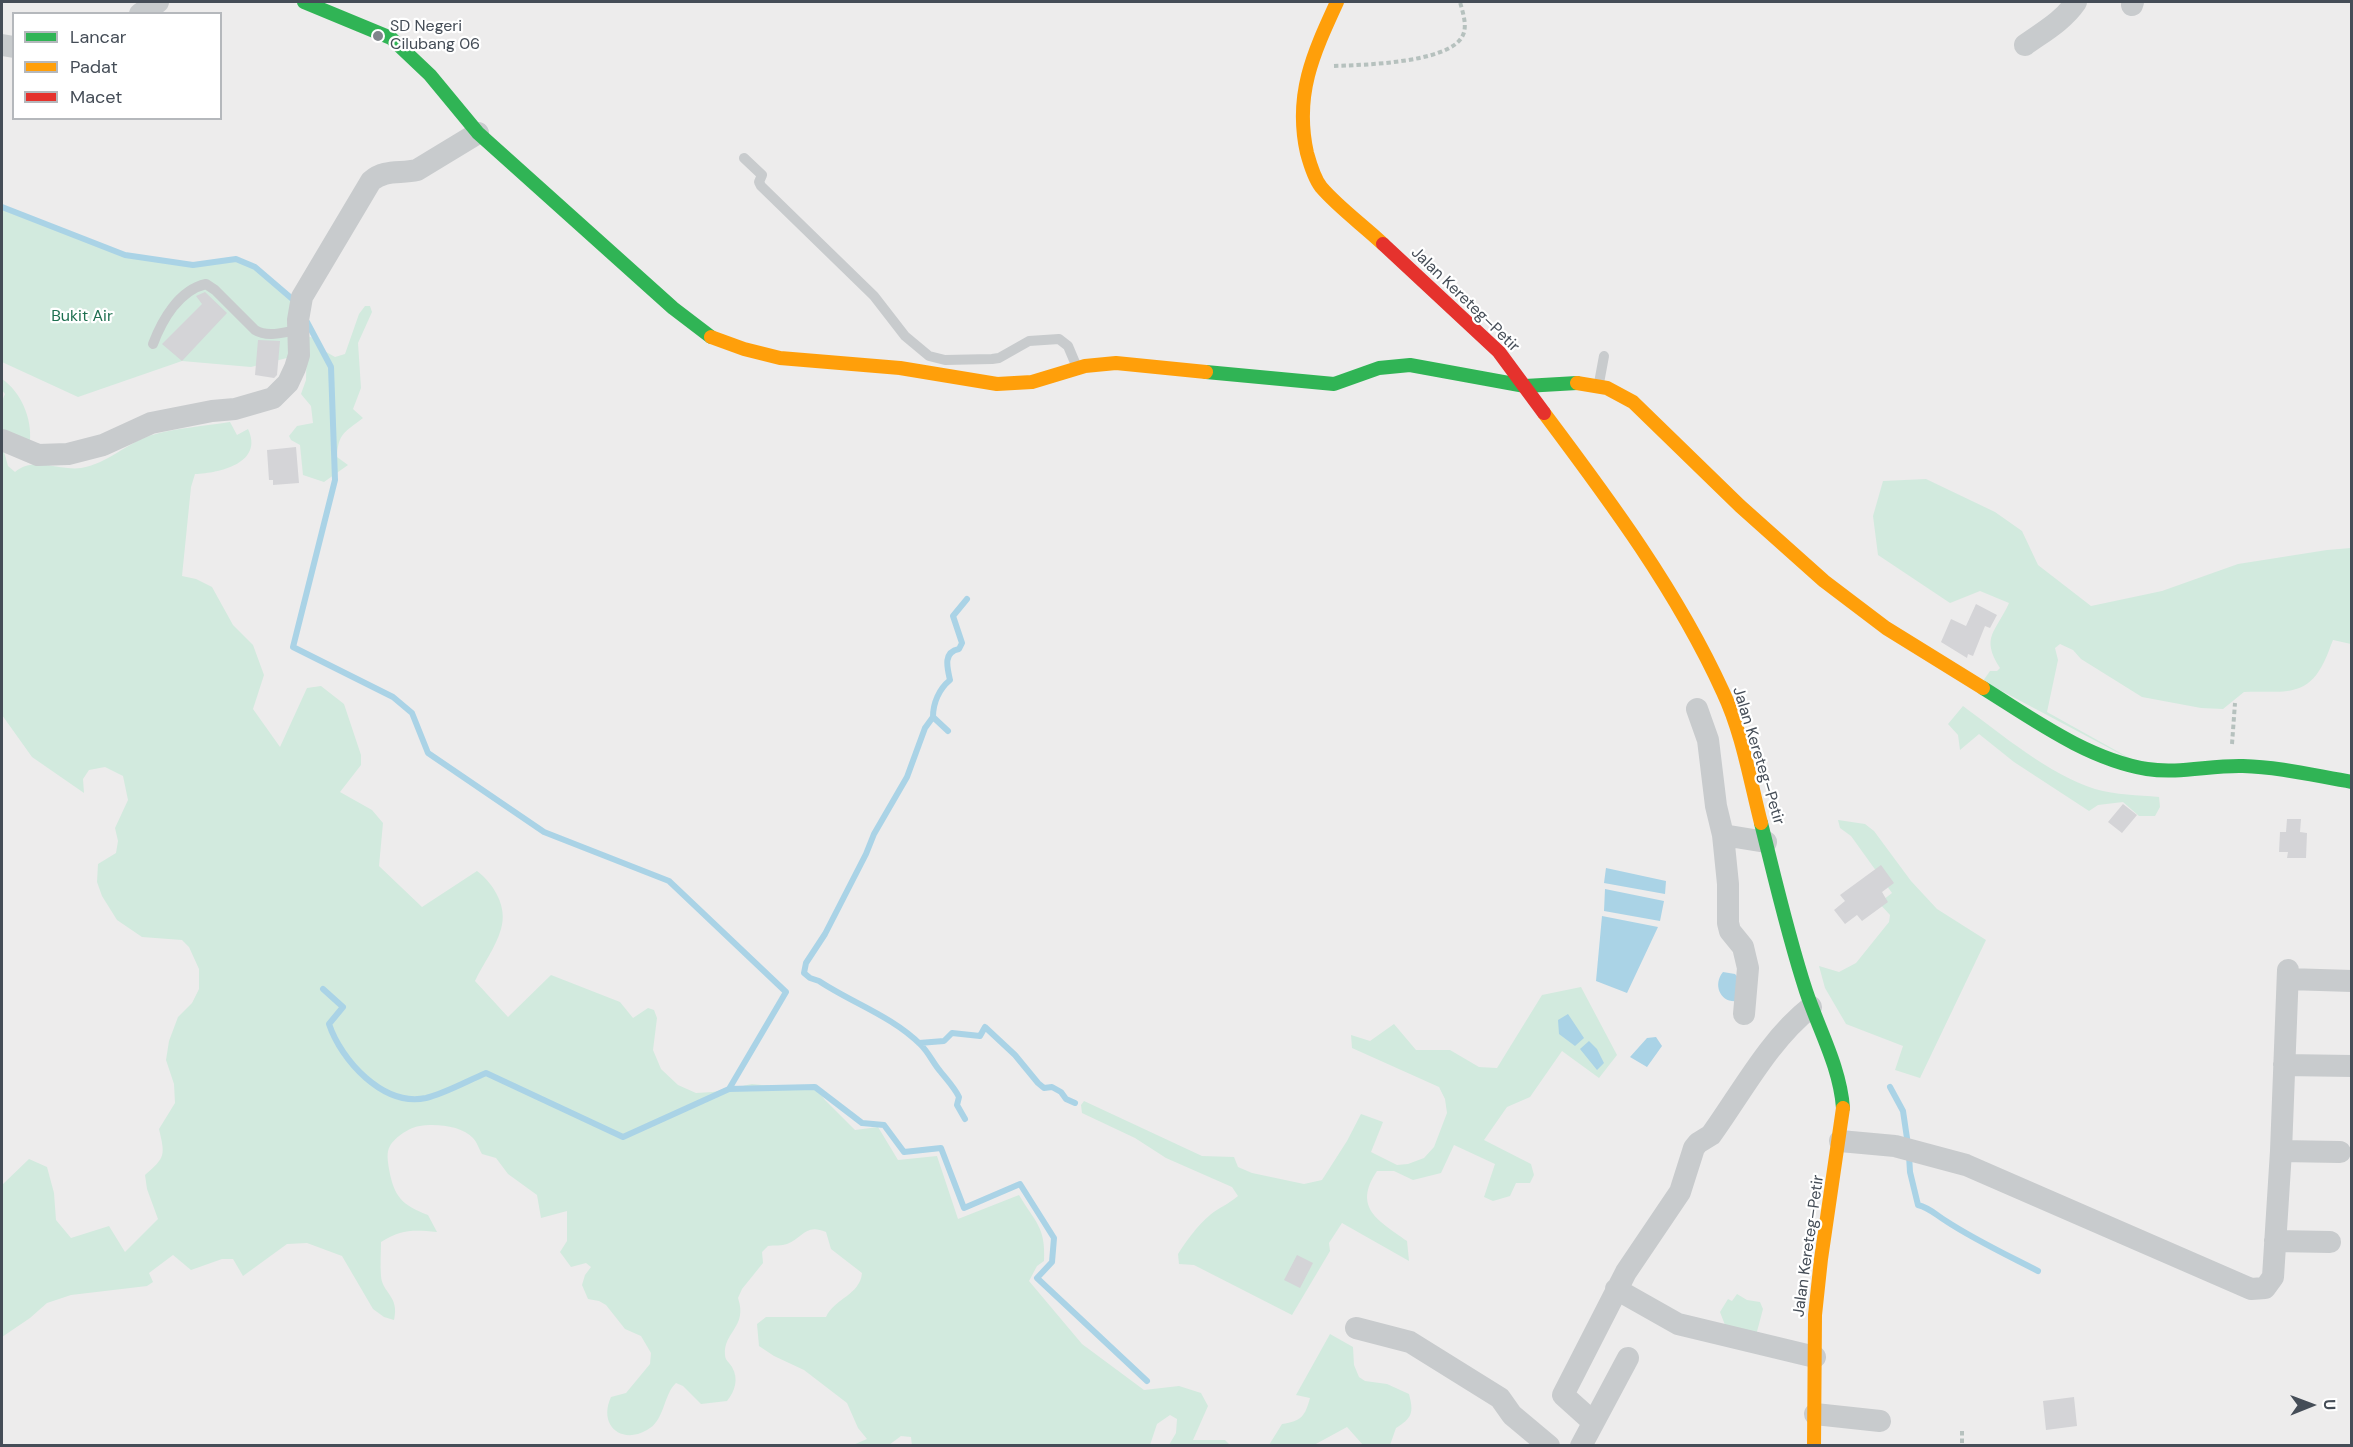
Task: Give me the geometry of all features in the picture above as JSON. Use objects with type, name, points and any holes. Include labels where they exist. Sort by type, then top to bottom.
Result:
[{"type":"street","points":[[143,12],[158,2]]},
{"type":"street","points":[[304,2],[391,38],[430,75],[478,133],[673,308],[708,336],[744,349],[780,358],[900,368],[996,384],[1032,382],[1078,368],[1101,363],[1116,363],[1334,384],[1379,368],[1410,365],[1525,386],[1583,383],[1607,388],[1633,402],[1785,548],[1854,605],[1925,653],[2065,739],[2096,753],[2138,767],[2186,771],[2231,766],[2352,782]]},
{"type":"street","name":"Jalan Kereteg–Petir","points":[[1337,2],[1309,66],[1305,82],[1303,120],[1307,155],[1312,172],[1320,186],[1499,352],[1584,466],[1670,590],[1724,693],[1734,722],[1811,1007],[1842,1090],[1844,1115],[1817,1291],[1814,1446]]},
{"type":"street","points":[[2025,45],[2055,24],[2070,11],[2076,2]]},
{"type":"street","points":[[2,440],[38,455],[68,454],[103,445],[151,423],[261,403],[273,398],[288,383],[299,355],[299,318],[302,297],[371,181],[378,175],[417,170],[478,133]]},
{"type":"street","points":[[1697,709],[1708,741],[1716,806],[1723,835],[1728,923],[1730,931],[1743,947],[1748,968],[1744,1014]]},
{"type":"street","points":[[1723,835],[1766,842]]},
{"type":"street","points":[[1840,1141],[1895,1146],[1966,1165],[2251,1289],[2259,1290],[2270,1284],[2272,1277],[2281,1151],[2288,975],[2352,981]]},
{"type":"street","points":[[1593,1422],[1563,1395],[1616,1289],[1638,1252],[1676,1199],[1698,1143],[1711,1135],[1775,1045],[1796,1020],[1811,1007]]},
{"type":"street","points":[[2284,1065],[2352,1066]]},
{"type":"street","points":[[2281,1151],[2340,1152]]},
{"type":"street","points":[[2275,1241],[2330,1242]]},
{"type":"street","points":[[1616,1289],[1678,1324],[1815,1357]]},
{"type":"street","points":[[1356,1328],[1410,1342],[1500,1398],[1512,1415],[1549,1446]]},
{"type":"street","points":[[1581,1446],[1628,1358]]},
{"type":"street","points":[[1815,1414],[1880,1420]]},
{"type":"lane","points":[[744,158],[762,175],[759,182],[761,186],[874,296],[905,336],[929,356],[945,360],[992,359],[999,358],[1029,341],[1059,339],[1068,346],[1078,368]]},
{"type":"lane","points":[[153,344],[167,313],[198,287],[206,284],[261,334],[271,335],[299,318]]},
{"type":"lane","points":[[1598,386],[1604,356]]},
{"type":"path","points":[[1309,66],[1398,62],[1452,47],[1461,39],[1465,30],[1460,2]]},
{"type":"path","points":[[2231,766],[2235,703]]},
{"type":"path","points":[[1962,1431],[1962,1446]]},
{"type":"green space","name":"Bukit Air","points":[[2,207],[125,255],[193,265],[236,259],[255,267],[301,307],[299,355],[251,367],[182,361],[78,397],[2,362]]},
{"type":"green space","points":[[365,306],[370,306],[372,312],[358,343],[361,388],[353,409],[363,418],[347,430],[339,443],[337,457],[348,465],[324,482],[303,475],[300,445],[291,440],[289,436],[297,426],[313,423],[311,406],[301,394],[306,380],[307,336],[314,338],[321,349],[335,357],[345,354],[359,314]]},
{"type":"green space","points":[[2,379],[15,391],[24,406],[29,423],[30,441],[2,436],[2,401],[5,394],[2,390]]},
{"type":"green space","points":[[230,422],[237,435],[248,429],[251,441],[250,450],[237,464],[216,471],[195,474],[191,487],[182,576],[196,579],[212,587],[233,625],[253,645],[264,675],[253,709],[280,747],[307,688],[321,686],[344,704],[361,755],[361,765],[340,792],[372,810],[383,823],[379,866],[422,907],[477,871],[489,882],[501,904],[503,921],[496,942],[475,981],[508,1017],[551,975],[620,1002],[633,1018],[648,1008],[654,1010],[657,1018],[653,1050],[661,1069],[678,1085],[696,1093],[752,1084],[815,1087],[855,1130],[878,1127],[898,1160],[937,1156],[958,1219],[1019,1195],[1038,1225],[1043,1240],[1044,1261],[1037,1266],[1029,1281],[1082,1344],[1144,1390],[1179,1386],[1201,1393],[1208,1406],[1193,1440],[1225,1440],[1230,1445],[1169,1445],[1176,1433],[1177,1419],[1170,1415],[1157,1424],[1150,1445],[912,1446],[911,1437],[901,1436],[889,1445],[853,1445],[867,1439],[858,1428],[847,1403],[804,1370],[759,1346],[757,1324],[766,1317],[826,1317],[835,1305],[852,1292],[860,1280],[862,1273],[831,1249],[826,1232],[813,1229],[787,1244],[768,1246],[762,1252],[763,1263],[742,1289],[738,1298],[740,1316],[738,1323],[725,1347],[726,1360],[734,1371],[736,1380],[727,1401],[701,1404],[683,1386],[676,1383],[653,1426],[637,1434],[621,1434],[614,1430],[607,1416],[611,1397],[626,1393],[650,1364],[651,1353],[641,1336],[625,1329],[606,1305],[588,1299],[582,1285],[591,1267],[586,1263],[571,1267],[560,1252],[567,1241],[567,1211],[541,1218],[537,1195],[508,1174],[496,1158],[482,1154],[476,1141],[468,1134],[456,1128],[441,1125],[420,1126],[407,1130],[395,1139],[388,1151],[389,1169],[397,1193],[412,1208],[428,1215],[437,1232],[408,1231],[381,1242],[382,1282],[395,1305],[394,1320],[384,1317],[373,1309],[342,1256],[307,1243],[287,1244],[243,1276],[233,1259],[222,1259],[191,1270],[173,1255],[149,1273],[153,1282],[147,1286],[71,1295],[47,1303],[2,1337],[2,1185],[29,1159],[47,1167],[54,1193],[56,1220],[71,1238],[109,1226],[125,1252],[158,1219],[147,1189],[145,1175],[157,1164],[162,1155],[159,1129],[175,1103],[174,1084],[166,1060],[169,1041],[178,1017],[192,1003],[199,989],[199,969],[189,947],[182,940],[142,937],[117,920],[102,896],[97,882],[98,864],[116,853],[118,841],[115,828],[128,800],[123,776],[105,767],[89,770],[83,779],[84,793],[32,757],[2,715],[2,444],[8,466],[15,472],[22,467],[38,464],[81,468],[100,462],[152,435]]},
{"type":"green space","points":[[1926,479],[1995,512],[2022,531],[2038,565],[2091,606],[2162,591],[2238,564],[2351,548],[2351,644],[2333,640],[2317,674],[2300,688],[2280,692],[2244,692],[2223,709],[2201,708],[2142,697],[2081,659],[2073,650],[2060,644],[2055,648],[2058,660],[2047,712],[2158,774],[1983,681],[1990,671],[1997,671],[2000,668],[1991,649],[1991,641],[1995,628],[2009,603],[1980,591],[1950,603],[1878,555],[1873,516],[1883,481]]},
{"type":"green space","points":[[1963,706],[2026,753],[2078,783],[2119,794],[2159,797],[2160,807],[2155,816],[2139,816],[2123,802],[2098,805],[2089,811],[2014,762],[1979,734],[1960,750],[1958,735],[1948,724]]},
{"type":"green space","points":[[1838,820],[1865,824],[1874,831],[1911,881],[1937,909],[1986,940],[1920,1078],[1895,1070],[1903,1046],[1846,1024],[1825,988],[1819,966],[1839,972],[1856,963],[1889,922],[1890,915],[1879,903],[1892,893],[1851,836],[1840,828]]},
{"type":"green space","points":[[1581,987],[1617,1055],[1599,1078],[1562,1051],[1530,1097],[1507,1107],[1484,1140],[1531,1164],[1534,1175],[1530,1183],[1516,1183],[1510,1196],[1493,1201],[1484,1197],[1495,1164],[1454,1145],[1441,1173],[1413,1180],[1394,1171],[1377,1171],[1367,1195],[1368,1204],[1379,1220],[1407,1241],[1409,1261],[1342,1223],[1329,1243],[1330,1251],[1292,1315],[1194,1265],[1179,1264],[1178,1254],[1197,1228],[1205,1219],[1238,1196],[1232,1187],[1166,1158],[1135,1138],[1082,1113],[1081,1105],[1084,1101],[1202,1156],[1234,1157],[1238,1167],[1252,1173],[1304,1184],[1322,1180],[1361,1114],[1383,1122],[1371,1152],[1397,1165],[1408,1164],[1424,1158],[1434,1147],[1447,1113],[1445,1099],[1439,1087],[1352,1048],[1351,1035],[1370,1041],[1394,1024],[1416,1050],[1450,1050],[1479,1067],[1497,1068],[1542,995]]},
{"type":"green space","points":[[1737,1294],[1747,1300],[1760,1302],[1763,1309],[1755,1339],[1725,1325],[1720,1312],[1728,1299],[1732,1301]]},
{"type":"green space","points":[[1330,1334],[1353,1347],[1354,1365],[1359,1377],[1365,1381],[1387,1384],[1409,1394],[1411,1410],[1408,1418],[1396,1428],[1390,1445],[1363,1445],[1347,1427],[1314,1445],[1269,1445],[1282,1424],[1302,1417],[1310,1398],[1296,1395]]},
{"type":"water","points":[[1606,868],[1666,881],[1665,894],[1604,883]]},
{"type":"water","points":[[1605,889],[1664,901],[1660,921],[1604,911]]},
{"type":"water","points":[[1602,916],[1658,927],[1627,993],[1596,981]]},
{"type":"water","points":[[1723,972],[1735,974],[1740,980],[1738,1001],[1727,1000],[1720,993],[1718,982]]},
{"type":"water","points":[[1568,1014],[1584,1038],[1575,1046],[1559,1034],[1558,1020]]},
{"type":"water","points":[[1656,1037],[1662,1046],[1647,1067],[1630,1057],[1647,1038]]},
{"type":"water","points":[[1589,1041],[1597,1049],[1604,1063],[1597,1070],[1580,1049]]},
{"type":"building","points":[[205,292],[227,313],[182,361],[162,344],[202,304],[196,296]]},
{"type":"building","points":[[258,340],[280,341],[277,375],[274,378],[255,375]]},
{"type":"building","points":[[296,447],[299,483],[273,485],[273,480],[269,480],[267,450]]},
{"type":"building","points":[[1976,604],[1997,615],[1990,628],[1985,626],[1973,656],[1968,654],[1967,658],[1941,642],[1951,619],[1966,626]]},
{"type":"building","points":[[2123,804],[2137,815],[2122,833],[2108,822]]},
{"type":"building","points":[[2287,819],[2301,819],[2300,832],[2307,833],[2306,858],[2287,858],[2288,852],[2279,852],[2280,832],[2286,832]]},
{"type":"building","points":[[1881,865],[1894,883],[1882,892],[1888,902],[1862,921],[1857,915],[1845,924],[1834,910],[1845,901],[1840,895]]},
{"type":"building","points":[[1297,1255],[1313,1263],[1300,1288],[1284,1280]]},
{"type":"building","points":[[2074,1397],[2077,1426],[2046,1430],[2043,1401]]},
{"type":"waterway","points":[[2,207],[125,255],[193,265],[236,259],[255,267],[297,303]]},
{"type":"waterway","points":[[307,322],[331,367],[335,480],[293,647],[393,697],[412,713],[428,753],[544,832],[669,881],[786,992],[729,1089]]},
{"type":"waterway","points":[[948,731],[933,717],[933,712],[940,692],[950,680],[948,657],[950,653],[959,649],[962,643],[953,616],[967,599]]},
{"type":"waterway","points":[[933,717],[925,728],[907,777],[874,834],[825,934],[806,963],[804,973],[885,1018],[910,1035],[926,1051],[957,1093],[959,1097],[957,1105],[965,1119]]},
{"type":"waterway","points":[[323,989],[343,1007],[329,1024],[343,1052],[366,1078],[394,1095],[410,1099],[426,1098],[486,1073],[623,1137],[729,1089],[815,1087],[862,1123],[884,1125],[904,1152],[941,1148],[964,1208],[1020,1184],[1054,1238],[1052,1262],[1037,1278],[1147,1381]]},
{"type":"waterway","points":[[919,1043],[944,1041],[952,1033],[980,1036],[985,1027],[1015,1055],[1038,1083],[1044,1088],[1052,1087],[1061,1092],[1066,1099],[1075,1103]]},
{"type":"waterway","points":[[1890,1087],[1903,1111],[1908,1145]]},
{"type":"waterway","points":[[1909,1155],[1910,1172],[1918,1205],[2038,1271]]},
{"type":"traffic: fast","points":[[304,2],[391,38],[430,75],[478,133],[673,308],[711,337]]},
{"type":"traffic: fast","points":[[1206,372],[1334,384],[1379,368],[1410,365],[1525,386],[1577,383]]},
{"type":"traffic: fast","points":[[1983,688],[2061,736],[2125,764],[2159,770],[2257,767],[2352,782]]},
{"type":"traffic: fast","points":[[1761,823],[1793,949],[1838,1078],[1843,1108]]},
{"type":"traffic: slow","points":[[1337,2],[1320,39],[1304,93],[1303,112],[1307,153],[1314,175],[1321,187],[1383,244]]},
{"type":"traffic: slow","points":[[711,337],[744,349],[780,358],[900,368],[997,384],[1032,382],[1085,366],[1116,363],[1206,372]]},
{"type":"traffic: slow","points":[[1577,383],[1607,388],[1633,402],[1740,506],[1824,581],[1886,628],[1983,688]]},
{"type":"traffic: slow","points":[[1544,413],[1641,548],[1685,618],[1705,655],[1730,707],[1745,756],[1761,823]]},
{"type":"traffic: slow","points":[[1814,1446],[1815,1315],[1843,1108]]},
{"type":"traffic: jam","points":[[1383,244],[1499,352],[1544,413]]},
{"type":"place","name":"SD Negeri Cilubang 06","points":[[378,36]]}]
